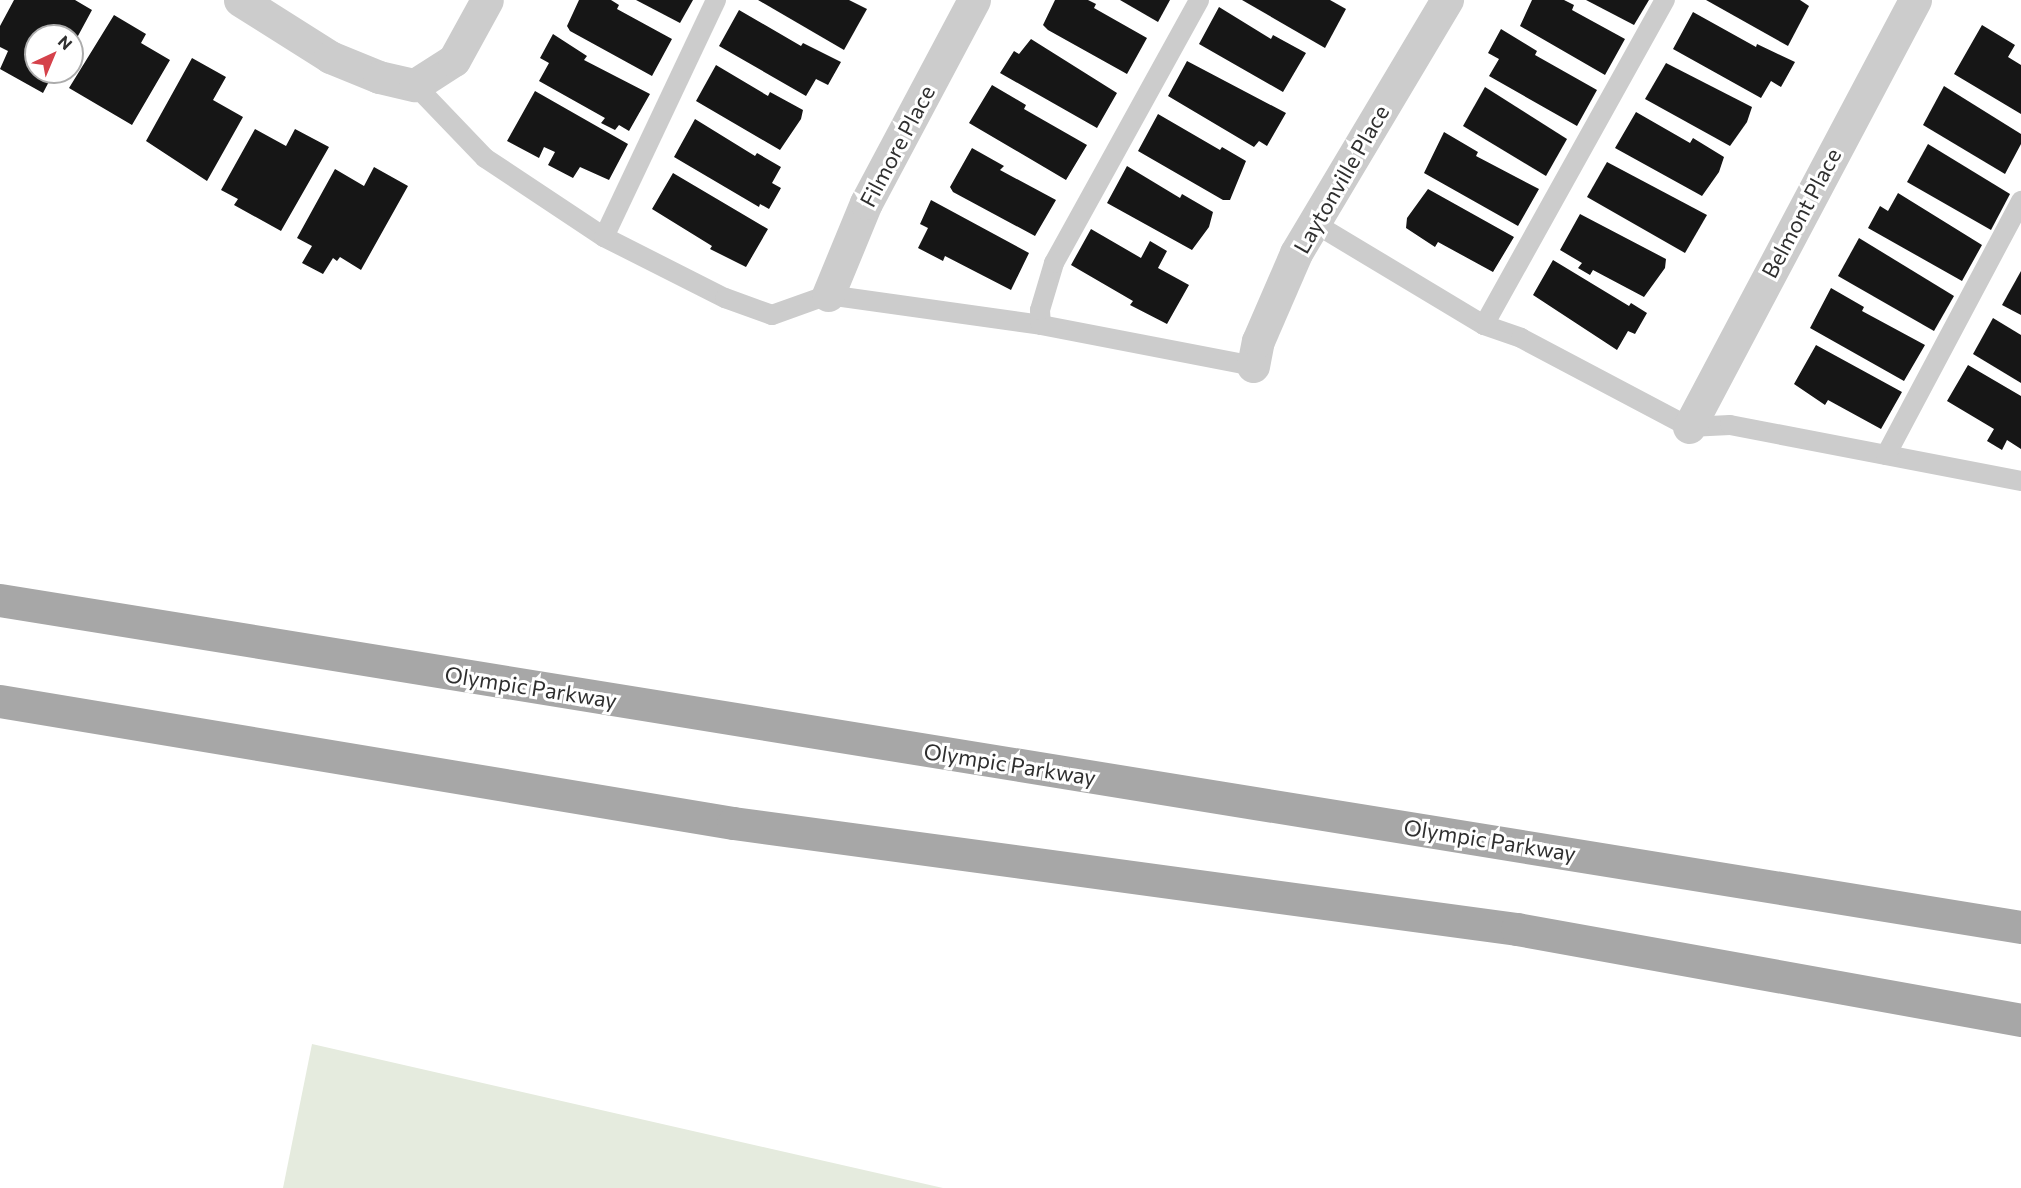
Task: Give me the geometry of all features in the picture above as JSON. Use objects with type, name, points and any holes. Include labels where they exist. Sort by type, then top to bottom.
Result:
[{"type":"main road","name":"Olympic Parkway","points":[[0,600],[2021,927]]},
{"type":"main road","points":[[0,701],[733,823],[1517,929],[2021,1020]]},
{"type":"street","points":[[240,0],[330,57],[379,77],[415,85],[454,60],[487,0]]},
{"type":"street","name":"Filmore Place","points":[[828,295],[866,203],[974,0]]},
{"type":"street","name":"Laytonville Place","points":[[1253,366],[1258,341],[1296,254],[1447,0]]},
{"type":"street","name":"Belmont Place","points":[[1689,427],[1915,0]]},
{"type":"lane","points":[[604,237],[716,0]]},
{"type":"lane","points":[[1041,325],[1040,310],[1053,263],[1199,0]]},
{"type":"lane","points":[[1484,325],[1665,0]]},
{"type":"lane","points":[[415,85],[485,158],[604,237],[725,298],[771,315],[828,295],[1041,325],[1253,366]]},
{"type":"lane","points":[[1886,455],[2021,201]]},
{"type":"lane","points":[[1314,223],[1484,325],[1521,338],[1689,427],[1730,425],[2021,481]]},
{"type":"shaded area","points":[[312,1044],[943,1188],[283,1188]]},
{"type":"building","points":[[14,0],[75,0],[92,10],[84,25],[24,24],[24,82],[0,69],[8,51],[0,47],[0,26]]},
{"type":"building","points":[[579,0],[611,0],[619,5],[617,9],[672,39],[652,76],[570,31],[567,26]]},
{"type":"building","points":[[636,0],[693,0],[680,23]]},
{"type":"building","points":[[758,0],[849,0],[867,9],[844,50]]},
{"type":"building","points":[[1055,0],[1088,0],[1096,4],[1094,8],[1147,38],[1127,74],[1043,25]]},
{"type":"building","points":[[1120,0],[1170,0],[1158,22]]},
{"type":"building","points":[[1242,0],[1330,0],[1346,9],[1325,48]]},
{"type":"building","points":[[1532,0],[1564,0],[1574,5],[1572,10],[1625,39],[1605,75],[1520,26]]},
{"type":"building","points":[[1586,0],[1649,0],[1634,25]]},
{"type":"building","points":[[1706,0],[1800,0],[1809,6],[1788,46]]},
{"type":"building","points":[[1219,7],[1271,39],[1273,35],[1306,53],[1283,92],[1199,44]]},
{"type":"building","points":[[739,10],[801,46],[803,43],[841,62],[828,85],[816,79],[806,96],[719,46]]},
{"type":"building","points":[[1693,12],[1756,47],[1757,44],[1795,62],[1781,87],[1771,81],[1761,98],[1673,49]]},
{"type":"building","points":[[114,15],[146,34],[141,43],[170,60],[132,125],[69,88],[71,84],[84,84],[84,64]]},
{"type":"building","points":[[1982,25],[2015,45],[2008,57],[2021,65],[2021,114],[1954,74]]},
{"type":"building","points":[[1501,29],[1537,51],[1535,55],[1597,90],[1577,126],[1489,76],[1499,59],[1488,53]]},
{"type":"building","points":[[553,34],[587,56],[584,60],[650,94],[629,131],[619,125],[615,130],[601,123],[605,118],[539,81],[549,63],[540,58]]},
{"type":"building","points":[[1031,39],[1117,93],[1097,128],[1000,73],[1014,51],[1019,54]]},
{"type":"building","points":[[192,58],[226,77],[213,100],[243,117],[207,181],[146,141]]},
{"type":"building","points":[[1187,61],[1286,113],[1267,146],[1259,141],[1254,147],[1168,96]]},
{"type":"building","points":[[1666,63],[1752,107],[1747,122],[1730,146],[1645,99]]},
{"type":"building","points":[[716,65],[768,96],[770,92],[803,110],[801,119],[780,150],[696,101]]},
{"type":"building","points":[[27,84],[48,84],[43,93]]},
{"type":"building","points":[[992,85],[1026,105],[1024,109],[1087,145],[1066,180],[969,123]]},
{"type":"building","points":[[1944,86],[2021,134],[2021,144],[2005,174],[1923,125]]},
{"type":"building","points":[[1485,87],[1567,139],[1546,176],[1463,126]]},
{"type":"building","points":[[535,91],[628,144],[609,180],[580,167],[573,178],[548,165],[555,152],[544,147],[539,158],[507,141]]},
{"type":"building","points":[[1636,112],[1690,143],[1693,138],[1724,157],[1719,172],[1702,196],[1615,148]]},
{"type":"building","points":[[1158,114],[1220,150],[1222,147],[1246,161],[1230,200],[1223,200],[1138,151]]},
{"type":"building","points":[[695,119],[755,156],[757,153],[781,167],[772,183],[781,188],[769,209],[760,204],[759,207],[674,157]]},
{"type":"building","points":[[255,129],[286,146],[295,129],[329,147],[281,231],[234,205],[238,199],[221,190]]},
{"type":"building","points":[[1444,132],[1478,152],[1476,156],[1539,189],[1518,226],[1424,173]]},
{"type":"building","points":[[1928,144],[2010,194],[1991,230],[1907,182]]},
{"type":"building","points":[[972,148],[1004,166],[1000,170],[1056,200],[1035,236],[953,192],[950,187]]},
{"type":"building","points":[[1607,162],[1707,215],[1685,253],[1587,197]]},
{"type":"building","points":[[1127,166],[1180,198],[1182,194],[1213,212],[1209,227],[1192,250],[1107,203]]},
{"type":"building","points":[[374,167],[408,186],[361,270],[340,257],[337,261],[333,258],[323,274],[302,263],[312,246],[297,238],[335,169],[364,186]]},
{"type":"building","points":[[673,173],[768,229],[746,267],[710,249],[712,246],[652,209]]},
{"type":"building","points":[[1428,189],[1514,237],[1493,272],[1438,242],[1435,247],[1406,228],[1407,218]]},
{"type":"building","points":[[1898,193],[1982,245],[1962,281],[1868,228],[1880,206],[1888,211]]},
{"type":"building","points":[[931,200],[1029,253],[1011,290],[945,256],[943,261],[918,248],[928,228],[920,224]]},
{"type":"building","points":[[1580,214],[1666,259],[1665,268],[1644,297],[1593,270],[1590,275],[1578,268],[1582,263],[1560,250]]},
{"type":"building","points":[[1091,229],[1141,258],[1150,241],[1167,251],[1158,268],[1189,285],[1167,324],[1130,305],[1133,301],[1071,265]]},
{"type":"building","points":[[1859,238],[1954,296],[1934,331],[1838,276]]},
{"type":"building","points":[[1553,260],[1629,306],[1631,303],[1647,313],[1635,334],[1628,331],[1617,350],[1533,295]]},
{"type":"building","points":[[2021,271],[2021,315],[2002,305]]},
{"type":"building","points":[[1831,288],[1864,307],[1862,311],[1925,345],[1904,381],[1810,328]]},
{"type":"building","points":[[1993,318],[2021,335],[2021,383],[1973,354]]},
{"type":"building","points":[[1816,345],[1902,392],[1881,429],[1828,400],[1825,405],[1794,384]]},
{"type":"building","points":[[1968,365],[2021,396],[2021,449],[2007,440],[2002,450],[1987,441],[1994,429],[1947,401]]}]
